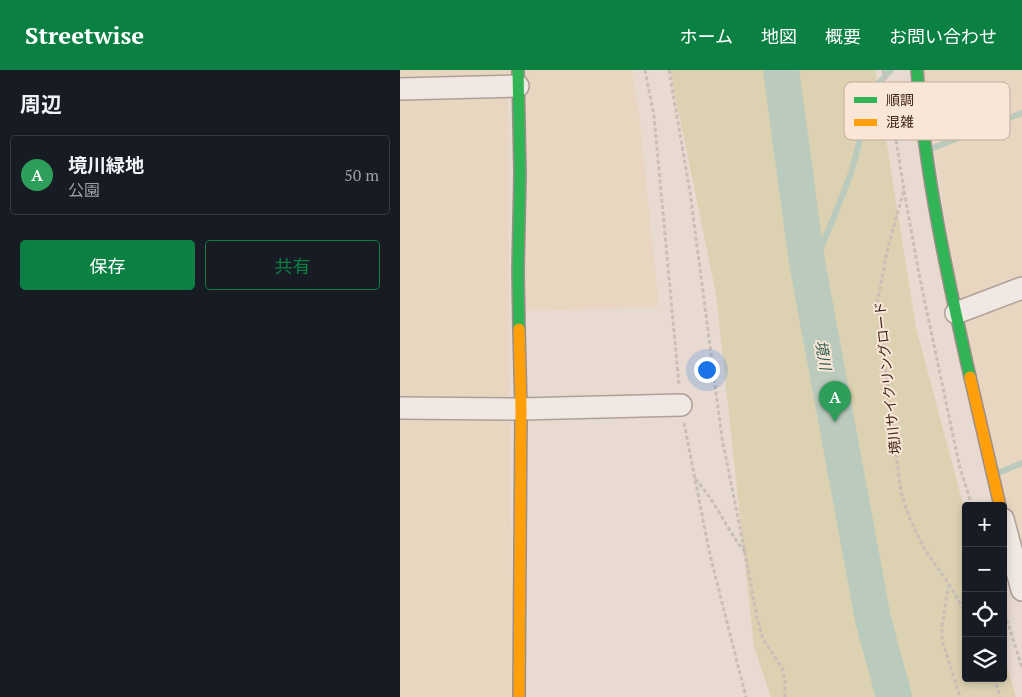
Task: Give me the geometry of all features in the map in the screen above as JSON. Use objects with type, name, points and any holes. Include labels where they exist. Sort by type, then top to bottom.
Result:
[{"type":"street","points":[[400,89],[518,78],[520,174],[518,270],[521,409],[519,697]]},
{"type":"street","points":[[924,140],[936,220],[973,395],[999,502]]},
{"type":"street","points":[[956,314],[1022,288]]},
{"type":"street","points":[[400,408],[521,409],[681,405]]},
{"type":"street","points":[[1007,534],[1022,590]]},
{"type":"path","points":[[669,70],[688,183],[722,438],[757,618],[763,639],[782,668],[785,681],[785,697]]},
{"type":"path","name":"境川サイクリングロード","points":[[896,140],[904,190],[888,247],[876,303],[900,493],[925,550],[949,584],[962,607]]},
{"type":"path","points":[[904,190],[919,274],[959,464],[971,502]]},
{"type":"path","points":[[694,478],[707,492],[734,539],[745,553]]},
{"type":"path","points":[[949,584],[942,626],[942,640],[960,697]]},
{"type":"path","points":[[1007,620],[1022,668]]},
{"type":"path","points":[[995,682],[1000,697]]},
{"type":"shaded area","points":[[400,70],[514,70],[510,79],[400,82]]},
{"type":"shaded area","points":[[525,70],[632,70],[639,114],[659,307],[525,311]]},
{"type":"shaded area","points":[[670,70],[875,70],[877,82],[844,82],[844,140],[886,140],[916,328],[963,502],[962,682],[1007,682],[1007,667],[1016,697],[771,697],[754,647],[716,294]]},
{"type":"shaded area","points":[[921,70],[1022,70],[1022,284],[960,308],[932,140],[1010,140],[1010,82],[923,82]]},
{"type":"shaded area","points":[[508,93],[509,399],[400,399],[400,95]]},
{"type":"shaded area","points":[[1022,294],[1022,571],[1007,502],[963,317]]},
{"type":"shaded area","points":[[400,416],[501,418],[510,423],[513,697],[400,697]]},
{"type":"waterway","name":"境川","points":[[781,70],[807,262],[873,619],[894,697]]},
{"type":"waterway","points":[[880,82],[891,70]]},
{"type":"waterway","points":[[1010,118],[1022,113]]},
{"type":"waterway","points":[[809,276],[851,173],[860,140]]},
{"type":"waterway","points":[[933,148],[953,140]]},
{"type":"waterway","points":[[998,473],[1022,463]]},
{"type":"traffic: fast","points":[[518,70],[520,174],[519,329]]},
{"type":"traffic: fast","points":[[917,70],[918,82]]},
{"type":"traffic: fast","points":[[924,140],[945,262],[970,377]]},
{"type":"traffic: slow","points":[[519,329],[521,409],[519,697]]},
{"type":"traffic: slow","points":[[970,377],[999,502]]},
{"type":"place","name":"境川緑地","points":[[835,422]]}]
